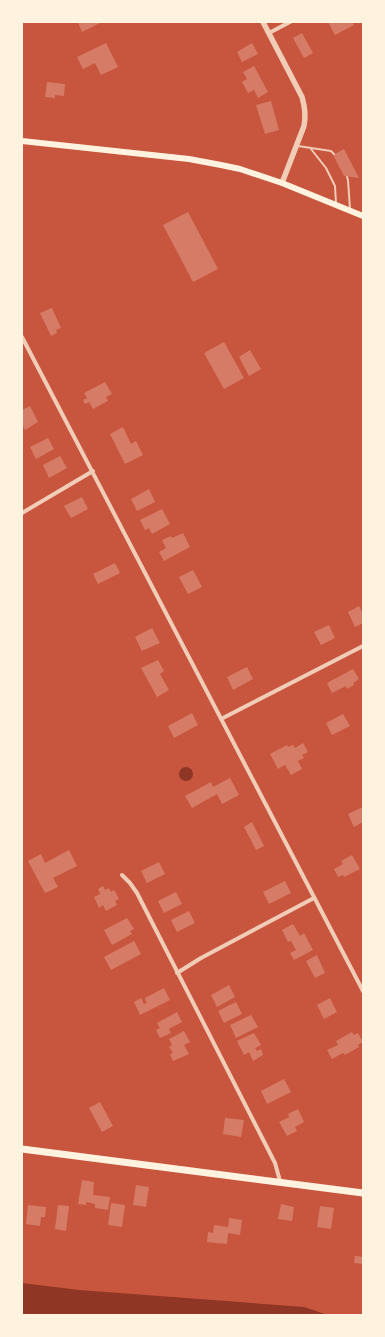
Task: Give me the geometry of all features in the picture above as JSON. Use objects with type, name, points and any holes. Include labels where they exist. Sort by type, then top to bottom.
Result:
[{"type":"main road","points":[[22,141],[189,159],[240,169],[282,183],[363,216]]},
{"type":"main road","points":[[22,1149],[280,1181],[363,1193]]},
{"type":"street","points":[[263,22],[302,97],[305,106],[306,116],[304,126],[282,183]]},
{"type":"street","points":[[269,33],[290,22]]},
{"type":"street","points":[[22,337],[363,991]]},
{"type":"street","points":[[22,514],[93,471]]},
{"type":"street","points":[[221,719],[363,646]]},
{"type":"street","points":[[122,875],[137,893],[275,1163],[280,1181]]},
{"type":"street","points":[[177,973],[201,958],[314,898]]},
{"type":"lane","points":[[296,146],[331,151],[334,154]]},
{"type":"lane","points":[[311,149],[326,168],[336,186],[337,205]]},
{"type":"lane","points":[[347,176],[350,211]]},
{"type":"shaded area","points":[[186,767],[191,769],[193,774],[191,779],[186,781],[181,779],[179,774],[181,769]]},
{"type":"shaded area","points":[[22,1283],[79,1290],[304,1307],[328,1315],[22,1315]]},
{"type":"building","points":[[78,22],[99,22],[100,23],[82,32]]},
{"type":"building","points":[[328,22],[352,22],[354,25],[335,35]]},
{"type":"building","points":[[302,33],[313,53],[304,58],[293,38]]},
{"type":"building","points":[[106,43],[118,67],[101,75],[95,63],[83,69],[77,57]]},
{"type":"building","points":[[252,43],[258,54],[242,62],[237,52]]},
{"type":"building","points":[[254,66],[268,92],[258,98],[254,90],[248,93],[242,82],[247,79],[243,72]]},
{"type":"building","points":[[47,82],[65,84],[64,96],[55,95],[55,98],[45,97]]},
{"type":"building","points":[[271,101],[279,130],[265,134],[256,105]]},
{"type":"building","points":[[344,149],[359,178],[344,176],[333,155]]},
{"type":"building","points":[[188,212],[218,269],[193,282],[163,225]]},
{"type":"building","points":[[52,308],[61,328],[56,330],[57,333],[51,336],[40,313]]},
{"type":"building","points":[[224,342],[244,378],[224,389],[204,353]]},
{"type":"building","points":[[250,350],[261,369],[249,376],[239,357]]},
{"type":"building","points":[[105,382],[112,394],[106,397],[108,401],[93,409],[89,402],[85,404],[83,400],[87,398],[84,393]]},
{"type":"building","points":[[30,406],[38,422],[25,430],[22,424],[22,410]]},
{"type":"building","points":[[123,427],[131,444],[136,441],[143,455],[125,464],[110,434]]},
{"type":"building","points":[[48,438],[54,449],[36,459],[30,447]]},
{"type":"building","points":[[60,456],[67,468],[49,478],[43,465]]},
{"type":"building","points":[[149,489],[155,502],[137,511],[131,499]]},
{"type":"building","points":[[82,497],[88,509],[71,518],[64,506]]},
{"type":"building","points":[[162,509],[170,524],[152,534],[149,528],[145,530],[140,520]]},
{"type":"building","points":[[183,533],[190,547],[164,561],[159,552],[166,548],[162,540],[171,536],[172,538]]},
{"type":"building","points":[[115,563],[120,573],[98,584],[93,574]]},
{"type":"building","points":[[193,570],[202,587],[188,594],[179,577]]},
{"type":"building","points":[[359,606],[363,614],[363,623],[355,627],[348,612]]},
{"type":"building","points":[[329,625],[335,638],[321,645],[314,632]]},
{"type":"building","points":[[152,628],[160,643],[142,651],[135,637]]},
{"type":"building","points":[[158,660],[164,671],[160,674],[169,690],[157,697],[141,668]]},
{"type":"building","points":[[247,667],[253,679],[233,690],[227,677]]},
{"type":"building","points":[[353,669],[359,679],[353,683],[354,685],[347,689],[346,686],[332,693],[327,683]]},
{"type":"building","points":[[192,713],[198,725],[174,738],[168,726]]},
{"type":"building","points":[[343,714],[350,726],[332,735],[326,723]]},
{"type":"building","points":[[303,743],[308,752],[302,755],[304,758],[298,761],[302,769],[291,775],[285,765],[278,769],[270,754],[287,745],[288,747],[293,745],[295,748]]},
{"type":"building","points":[[230,778],[239,795],[222,804],[217,794],[192,808],[185,796],[211,782],[213,787]]},
{"type":"building","points":[[363,807],[363,822],[354,827],[348,814]]},
{"type":"building","points":[[252,822],[264,846],[256,850],[244,827]]},
{"type":"building","points":[[69,850],[77,866],[53,878],[58,887],[45,893],[28,861],[41,854],[45,863]]},
{"type":"building","points":[[352,855],[360,869],[344,877],[343,875],[338,877],[334,869],[343,864],[341,861]]},
{"type":"building","points":[[159,862],[165,874],[147,883],[141,871]]},
{"type":"building","points":[[285,881],[291,893],[269,904],[263,892]]},
{"type":"building","points":[[103,886],[105,890],[109,888],[111,892],[114,890],[119,899],[115,901],[117,905],[106,911],[103,905],[99,908],[94,897],[100,894],[98,889]]},
{"type":"building","points":[[176,892],[182,904],[164,913],[158,901]]},
{"type":"building","points":[[189,911],[195,923],[177,932],[171,920]]},
{"type":"building","points":[[127,918],[134,929],[130,931],[132,934],[112,945],[104,930]]},
{"type":"building","points":[[293,924],[300,936],[304,933],[313,950],[294,960],[290,953],[296,950],[291,941],[288,942],[282,930]]},
{"type":"building","points":[[134,941],[141,954],[111,970],[104,957]]},
{"type":"building","points":[[317,955],[325,973],[315,978],[306,961]]},
{"type":"building","points":[[229,985],[235,997],[217,1007],[211,995]]},
{"type":"building","points":[[164,988],[170,1000],[140,1015],[134,1002],[141,998],[144,1004],[147,1003],[145,998]]},
{"type":"building","points":[[330,998],[337,1012],[324,1019],[317,1005]]},
{"type":"building","points":[[236,1002],[242,1014],[224,1023],[218,1011]]},
{"type":"building","points":[[177,1012],[182,1022],[169,1029],[171,1033],[160,1038],[156,1030],[160,1028],[157,1023]]},
{"type":"building","points":[[251,1015],[258,1027],[236,1038],[230,1025]]},
{"type":"building","points":[[184,1031],[190,1042],[184,1045],[189,1054],[173,1061],[170,1054],[173,1053],[169,1047],[172,1045],[169,1039]]},
{"type":"building","points":[[352,1032],[354,1035],[358,1033],[363,1042],[358,1045],[359,1047],[345,1055],[343,1053],[332,1059],[327,1050],[338,1045],[336,1041]]},
{"type":"building","points":[[254,1033],[261,1045],[255,1048],[257,1051],[261,1049],[263,1055],[253,1061],[249,1052],[244,1055],[237,1041]]},
{"type":"building","points":[[284,1079],[291,1092],[267,1104],[261,1091]]},
{"type":"building","points":[[100,1102],[113,1126],[102,1132],[89,1108]]},
{"type":"building","points":[[298,1109],[304,1122],[295,1127],[297,1131],[287,1136],[279,1122],[289,1117],[288,1114]]},
{"type":"building","points":[[225,1118],[244,1120],[241,1137],[223,1134]]},
{"type":"building","points":[[82,1180],[94,1182],[93,1195],[110,1197],[108,1210],[95,1208],[95,1204],[86,1202],[86,1205],[78,1204]]},
{"type":"building","points":[[136,1185],[149,1187],[146,1207],[133,1205]]},
{"type":"building","points":[[111,1203],[125,1205],[122,1227],[108,1225]]},
{"type":"building","points":[[281,1204],[294,1207],[292,1221],[278,1219]]},
{"type":"building","points":[[28,1205],[46,1207],[45,1217],[41,1217],[40,1226],[26,1224]]},
{"type":"building","points":[[58,1205],[69,1206],[66,1231],[55,1229]]},
{"type":"building","points":[[320,1206],[334,1208],[331,1229],[317,1227]]},
{"type":"building","points":[[229,1218],[242,1220],[240,1235],[228,1233],[227,1244],[207,1242],[208,1232],[213,1233],[214,1225],[228,1227]]},
{"type":"building","points":[[355,1256],[363,1257],[363,1264],[354,1263]]}]
